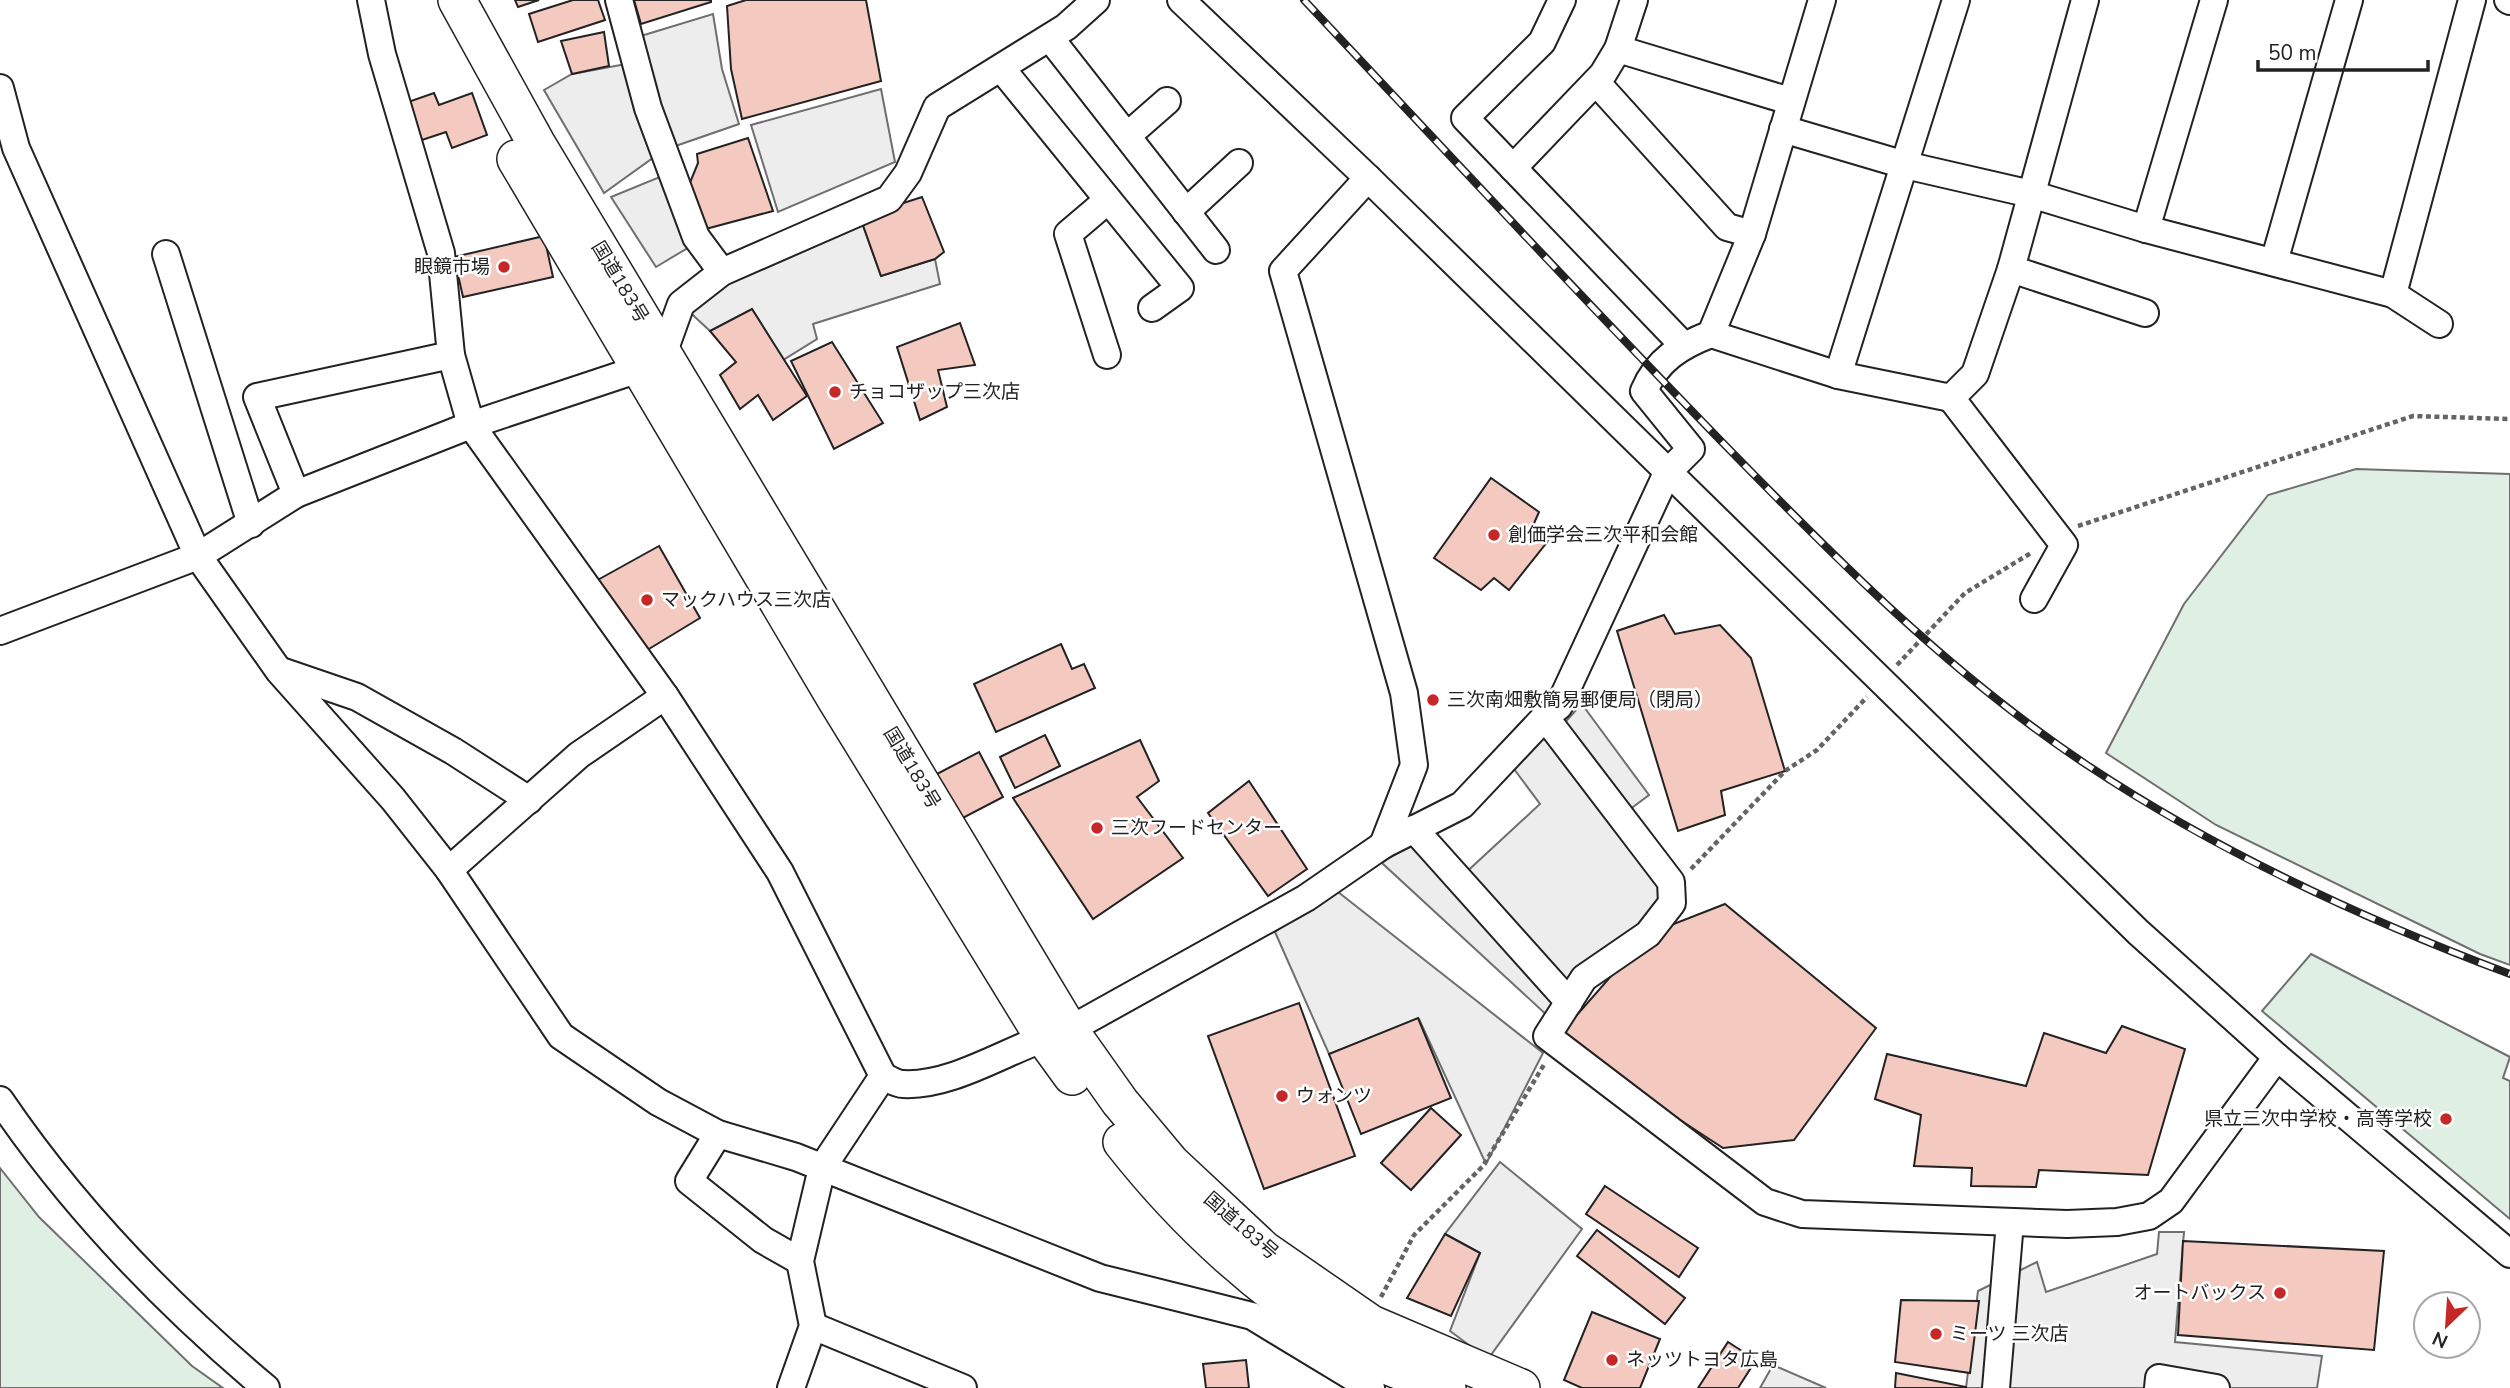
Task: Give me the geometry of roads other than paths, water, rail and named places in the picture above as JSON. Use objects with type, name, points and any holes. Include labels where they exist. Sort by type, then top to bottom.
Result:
[{"type":"highway","name":"国道183号","points":[[433,0],[517,161],[651,362],[1056,1033],[1120,1102],[1171,1163],[1264,1250],[1355,1347],[1447,1388]]},
{"type":"highway","name":"国道183号","points":[[457,0],[651,362]]},
{"type":"highway","name":"国道183号","points":[[1355,1347],[1521,1388]]},
{"type":"street","points":[[371,0],[382,54],[441,253],[451,355],[471,425],[665,696],[780,872],[883,1076],[901,1085],[939,1081],[1056,1033],[1306,898],[1383,845],[1462,805],[1545,717],[1559,706],[1667,473],[1691,449],[1644,391],[1653,371],[1683,345],[1711,334],[1838,375],[1951,398],[2064,545],[2034,599]]},
{"type":"street","points":[[620,0],[648,108],[696,237],[722,272]]},
{"type":"street","points":[[0,631],[198,556],[296,494],[471,425],[651,362],[681,304],[722,272],[889,200],[908,173],[937,107],[1050,38],[1096,0]]},
{"type":"street","points":[[1181,0],[1368,178],[2138,932],[2277,1057],[2510,1254]]},
{"type":"street","points":[[1562,0],[1542,42],[1465,118],[1683,345]]},
{"type":"street","points":[[1513,168],[1596,82],[1618,49],[1634,0]]},
{"type":"street","points":[[1711,334],[1752,234],[1822,0]]},
{"type":"street","points":[[1838,375],[1956,0]]},
{"type":"street","points":[[1951,398],[1975,374],[2011,269],[2085,0]]},
{"type":"street","points":[[2146,229],[2214,0]]},
{"type":"street","points":[[2274,262],[2349,0]]},
{"type":"street","points":[[2393,294],[2472,0]]},
{"type":"street","points":[[1050,38],[1216,250]]},
{"type":"street","points":[[1618,49],[1790,101]]},
{"type":"street","points":[[1002,68],[1180,288],[1152,308]]},
{"type":"street","points":[[1596,82],[1727,227],[1752,234]]},
{"type":"street","points":[[1127,136],[1167,101]]},
{"type":"street","points":[[1,102],[22,160],[198,556],[279,671],[393,799],[449,870],[561,1036],[658,1102],[718,1134],[822,1168],[1100,1278],[1252,1316],[1355,1347],[1371,1388]]},
{"type":"street","points":[[1783,129],[1905,165],[2031,194],[2146,229],[2393,294],[2439,324]]},
{"type":"street","points":[[1186,212],[1239,163]]},
{"type":"street","points":[[1368,178],[1283,271],[1404,693],[1414,765],[1383,845]]},
{"type":"street","points":[[1107,355],[1068,234],[1108,200]]},
{"type":"street","points":[[166,254],[251,524]]},
{"type":"street","points":[[2011,269],[2145,313]]},
{"type":"street","points":[[296,494],[257,397],[451,355]]},
{"type":"street","points":[[279,671],[356,697],[453,751],[529,800]]},
{"type":"street","points":[[449,870],[579,755],[665,696]]},
{"type":"street","points":[[1545,717],[1671,882],[1672,903],[1648,934],[1584,978],[1547,1036],[1765,1202],[1802,1214],[2010,1222],[2117,1222],[2149,1216],[2171,1201],[2277,1057]]},
{"type":"street","points":[[1414,829],[1569,1002]]},
{"type":"street","points":[[792,1388],[813,1326],[800,1261],[822,1168],[883,1076]]},
{"type":"street","points":[[0,1100],[97,1227],[202,1335],[265,1388]]},
{"type":"street","points":[[718,1134],[690,1181],[763,1240],[800,1261]]},
{"type":"street","points":[[1996,1388],[2010,1222]]},
{"type":"street","points":[[813,1326],[963,1388]]},
{"type":"street","points":[[2158,1388],[2159,1378],[2216,1388]]},
{"type":"railway","points":[[1304,0],[1563,277],[1764,485],[1895,613],[1988,692],[2087,765],[2188,827],[2346,907],[2510,974]]},
{"type":"place","name":"眼鏡市場","points":[[504,267]]},
{"type":"place","name":"チョコザップ三次店","points":[[835,392]]},
{"type":"place","name":"創価学会三次平和会館","points":[[1494,535]]},
{"type":"place","name":"マックハウス三次店","points":[[647,600]]},
{"type":"place","name":"三次南畑敷簡易郵便局（閉局）","points":[[1433,700]]},
{"type":"place","name":"三次フードセンター","points":[[1097,828]]},
{"type":"place","name":"ウォンツ","points":[[1282,1096]]},
{"type":"place","name":"県立三次中学校・高等学校","points":[[2446,1119]]},
{"type":"place","name":"オートバックス","points":[[2280,1293]]},
{"type":"place","name":"ミーツ 三次店","points":[[1936,1334]]},
{"type":"place","name":"ネッツトヨタ広島","points":[[1612,1360]]}]
